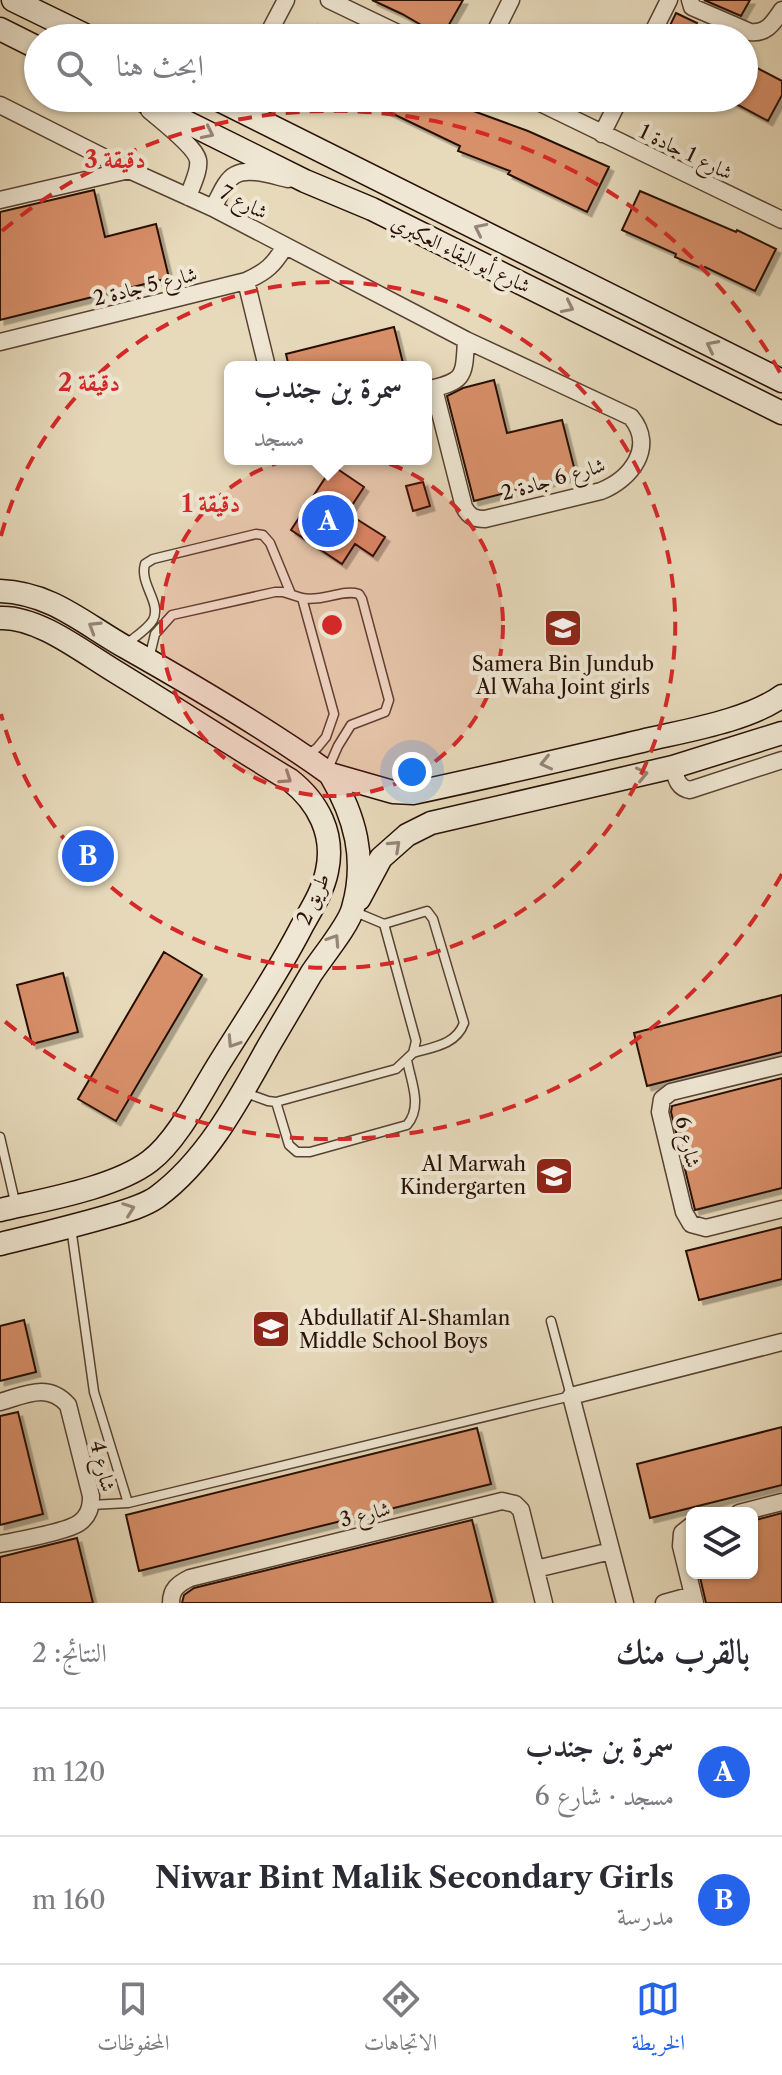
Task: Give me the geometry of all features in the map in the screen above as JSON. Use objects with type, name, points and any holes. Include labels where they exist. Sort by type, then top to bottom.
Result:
[{"type":"street","points":[[13,0],[62,24]]},
{"type":"street","points":[[273,24],[286,0]]},
{"type":"street","points":[[329,0],[379,24]]},
{"type":"street","points":[[499,24],[511,0]]},
{"type":"street","points":[[657,24],[669,0]]},
{"type":"street","points":[[690,0],[692,7],[731,24]]},
{"type":"street","points":[[758,33],[772,25],[782,10]]},
{"type":"street","points":[[0,29],[24,41]]},
{"type":"street","name":"شارع 7","points":[[0,105],[213,208],[466,340]]},
{"type":"street","points":[[152,112],[198,157],[188,197]]},
{"type":"street","name":"شارع أبو البقاء العكبري","points":[[165,112],[305,181],[372,209],[782,413]]},
{"type":"street","name":"شارع أبو البقاء العكبري","points":[[249,112],[782,381]]},
{"type":"street","name":"شارع 1 جادة 1","points":[[558,112],[782,220]]},
{"type":"street","points":[[602,134],[613,112]]},
{"type":"street","points":[[0,200],[129,170]]},
{"type":"street","points":[[213,208],[228,181],[235,175],[250,172],[305,181]]},
{"type":"street","points":[[372,209],[399,215],[516,270],[527,266],[529,254]]},
{"type":"street","name":"شارع 5 جادة 2","points":[[0,342],[246,281],[266,271],[285,246]]},
{"type":"street","points":[[246,281],[266,361]]},
{"type":"street","points":[[432,389],[455,383],[461,377],[466,340]]},
{"type":"street","name":"شارع 6 جادة 2","points":[[432,397],[464,507],[476,519],[601,491],[613,486],[636,462],[642,437],[631,417],[466,340]]},
{"type":"street","name":"طريق 2","points":[[0,591],[36,597],[63,607],[198,688],[329,773],[393,792],[413,793],[664,736],[748,714],[782,696]]},
{"type":"street","name":"طريق 2","points":[[0,618],[36,626],[180,711],[304,792],[314,803],[327,832],[329,845],[328,869],[320,893],[287,955],[187,1116],[163,1149],[151,1161],[127,1176],[8,1208]]},
{"type":"street","points":[[180,711],[191,711],[197,707],[200,702],[198,688]]},
{"type":"street","points":[[240,750],[235,736],[238,731],[242,727],[258,726]]},
{"type":"street","points":[[664,736],[676,739],[682,750],[682,757],[673,767],[678,784],[690,790],[782,760]]},
{"type":"street","name":"طريق 2","points":[[11,1241],[97,1220],[153,1200],[179,1179],[203,1153],[243,1092],[314,970],[353,911],[381,858],[407,835],[431,823],[673,767],[781,737]]},
{"type":"street","name":"طريق 2","points":[[329,773],[344,796],[358,843],[358,878],[353,911]]},
{"type":"street","points":[[473,780],[465,793],[467,803],[480,811]]},
{"type":"street","points":[[287,955],[296,972],[314,970]]},
{"type":"street","points":[[251,1015],[267,1011],[272,1015],[277,1032]]},
{"type":"street","name":"شارع 6","points":[[782,1065],[671,1092],[662,1099],[660,1112],[684,1212],[691,1224],[706,1228],[782,1209]]},
{"type":"street","points":[[86,1189],[80,1199],[80,1207],[89,1217],[97,1220]]},
{"type":"street","points":[[8,1208],[30,1213],[33,1220],[28,1234],[11,1241]]},
{"type":"street","points":[[625,1603],[571,1396],[782,1342]]},
{"type":"street","name":"شارع 4","points":[[0,1402],[42,1391],[61,1397],[68,1405],[91,1496],[88,1513],[76,1526],[0,1544]]},
{"type":"street","name":"شارع 3","points":[[171,1603],[173,1590],[190,1578],[502,1501],[515,1504],[521,1510],[544,1603]]},
{"type":"street","points":[[758,1508],[782,1502]]},
{"type":"street","points":[[686,1530],[681,1540],[686,1563]]},
{"type":"street","points":[[536,1569],[611,1551]]},
{"type":"street","points":[[664,1603],[694,1599],[690,1579]]},
{"type":"lane","points":[[291,595],[270,543],[263,535],[256,534],[153,559],[145,564],[142,574],[156,609],[172,615],[275,592],[302,598],[320,600],[352,592],[359,594],[389,700],[385,712],[351,725],[338,746],[329,773]]},
{"type":"lane","points":[[302,598],[334,714],[339,721],[351,725]]},
{"type":"lane","points":[[124,646],[154,618],[156,609]]},
{"type":"lane","points":[[149,660],[155,634],[172,615]]},
{"type":"lane","points":[[304,757],[326,737],[334,714]]},
{"type":"lane","points":[[243,1092],[276,1102],[396,1069],[410,1056],[452,1041],[460,1033],[464,1023],[433,919],[427,911],[384,924],[353,911]]},
{"type":"lane","points":[[276,1102],[289,1145],[297,1152],[310,1152],[407,1125],[414,1117],[417,1105],[410,1056],[416,1041],[384,924]]},
{"type":"lane","points":[[0,1137],[8,1208]]},
{"type":"lane","points":[[70,1226],[94,1392],[128,1503]]},
{"type":"lane","points":[[91,1505],[128,1503],[571,1396],[551,1321]]},
{"type":"building","points":[[372,0],[463,0],[449,24],[419,24]]},
{"type":"building","points":[[704,0],[750,0],[741,16]]},
{"type":"building","points":[[676,13],[697,23],[697,24],[671,24]]},
{"type":"building","points":[[758,68],[782,81],[782,95],[768,121],[751,112],[758,112]]},
{"type":"building","points":[[389,112],[476,112],[609,167],[587,212],[508,174],[510,171],[458,151],[460,146]]},
{"type":"building","points":[[94,190],[105,237],[156,224],[169,278],[0,320],[0,212]]},
{"type":"building","points":[[640,191],[776,249],[755,291],[705,267],[703,269],[675,257],[676,254],[622,230]]},
{"type":"building","points":[[394,327],[402,361],[288,361],[286,354]]},
{"type":"building","points":[[494,380],[507,433],[562,420],[576,475],[474,501],[447,396],[463,388]]},
{"type":"building","points":[[333,466],[364,487],[347,513],[385,537],[373,556],[355,544],[342,564],[291,530]]},
{"type":"building","points":[[423,482],[430,506],[413,511],[406,486]]},
{"type":"building","points":[[164,952],[202,975],[116,1121],[78,1099]]},
{"type":"building","points":[[63,973],[78,1032],[32,1044],[17,985]]},
{"type":"building","points":[[782,995],[782,1052],[647,1086],[634,1033]]},
{"type":"building","points":[[782,1078],[782,1188],[695,1210],[672,1106]]},
{"type":"building","points":[[782,1227],[782,1279],[699,1300],[686,1251]]},
{"type":"building","points":[[24,1320],[36,1372],[0,1381],[0,1326]]},
{"type":"building","points":[[18,1412],[43,1514],[0,1525],[0,1416]]},
{"type":"building","points":[[782,1427],[782,1485],[650,1518],[637,1464]]},
{"type":"building","points":[[477,1428],[491,1484],[139,1571],[126,1515]]},
{"type":"building","points":[[782,1513],[782,1603],[706,1603],[700,1579],[758,1579],[758,1519]]},
{"type":"building","points":[[472,1520],[493,1603],[182,1603],[184,1595],[194,1588]]},
{"type":"building","points":[[77,1538],[93,1603],[0,1603],[0,1557]]},
{"type":"place","name":"سمرة بن جندب","points":[[328,521]]},
{"type":"place","name":"Samera Bin Jundub Al Waha Joint girls","points":[[563,628]]},
{"type":"place","name":"Niwar Bint Malik Secondary Girls","points":[[88,856]]},
{"type":"place","name":"Al Marwah Kindergarten","points":[[554,1176]]},
{"type":"place","name":"Abdullatif Al-Shamlan Middle School Boys","points":[[271,1329]]}]
